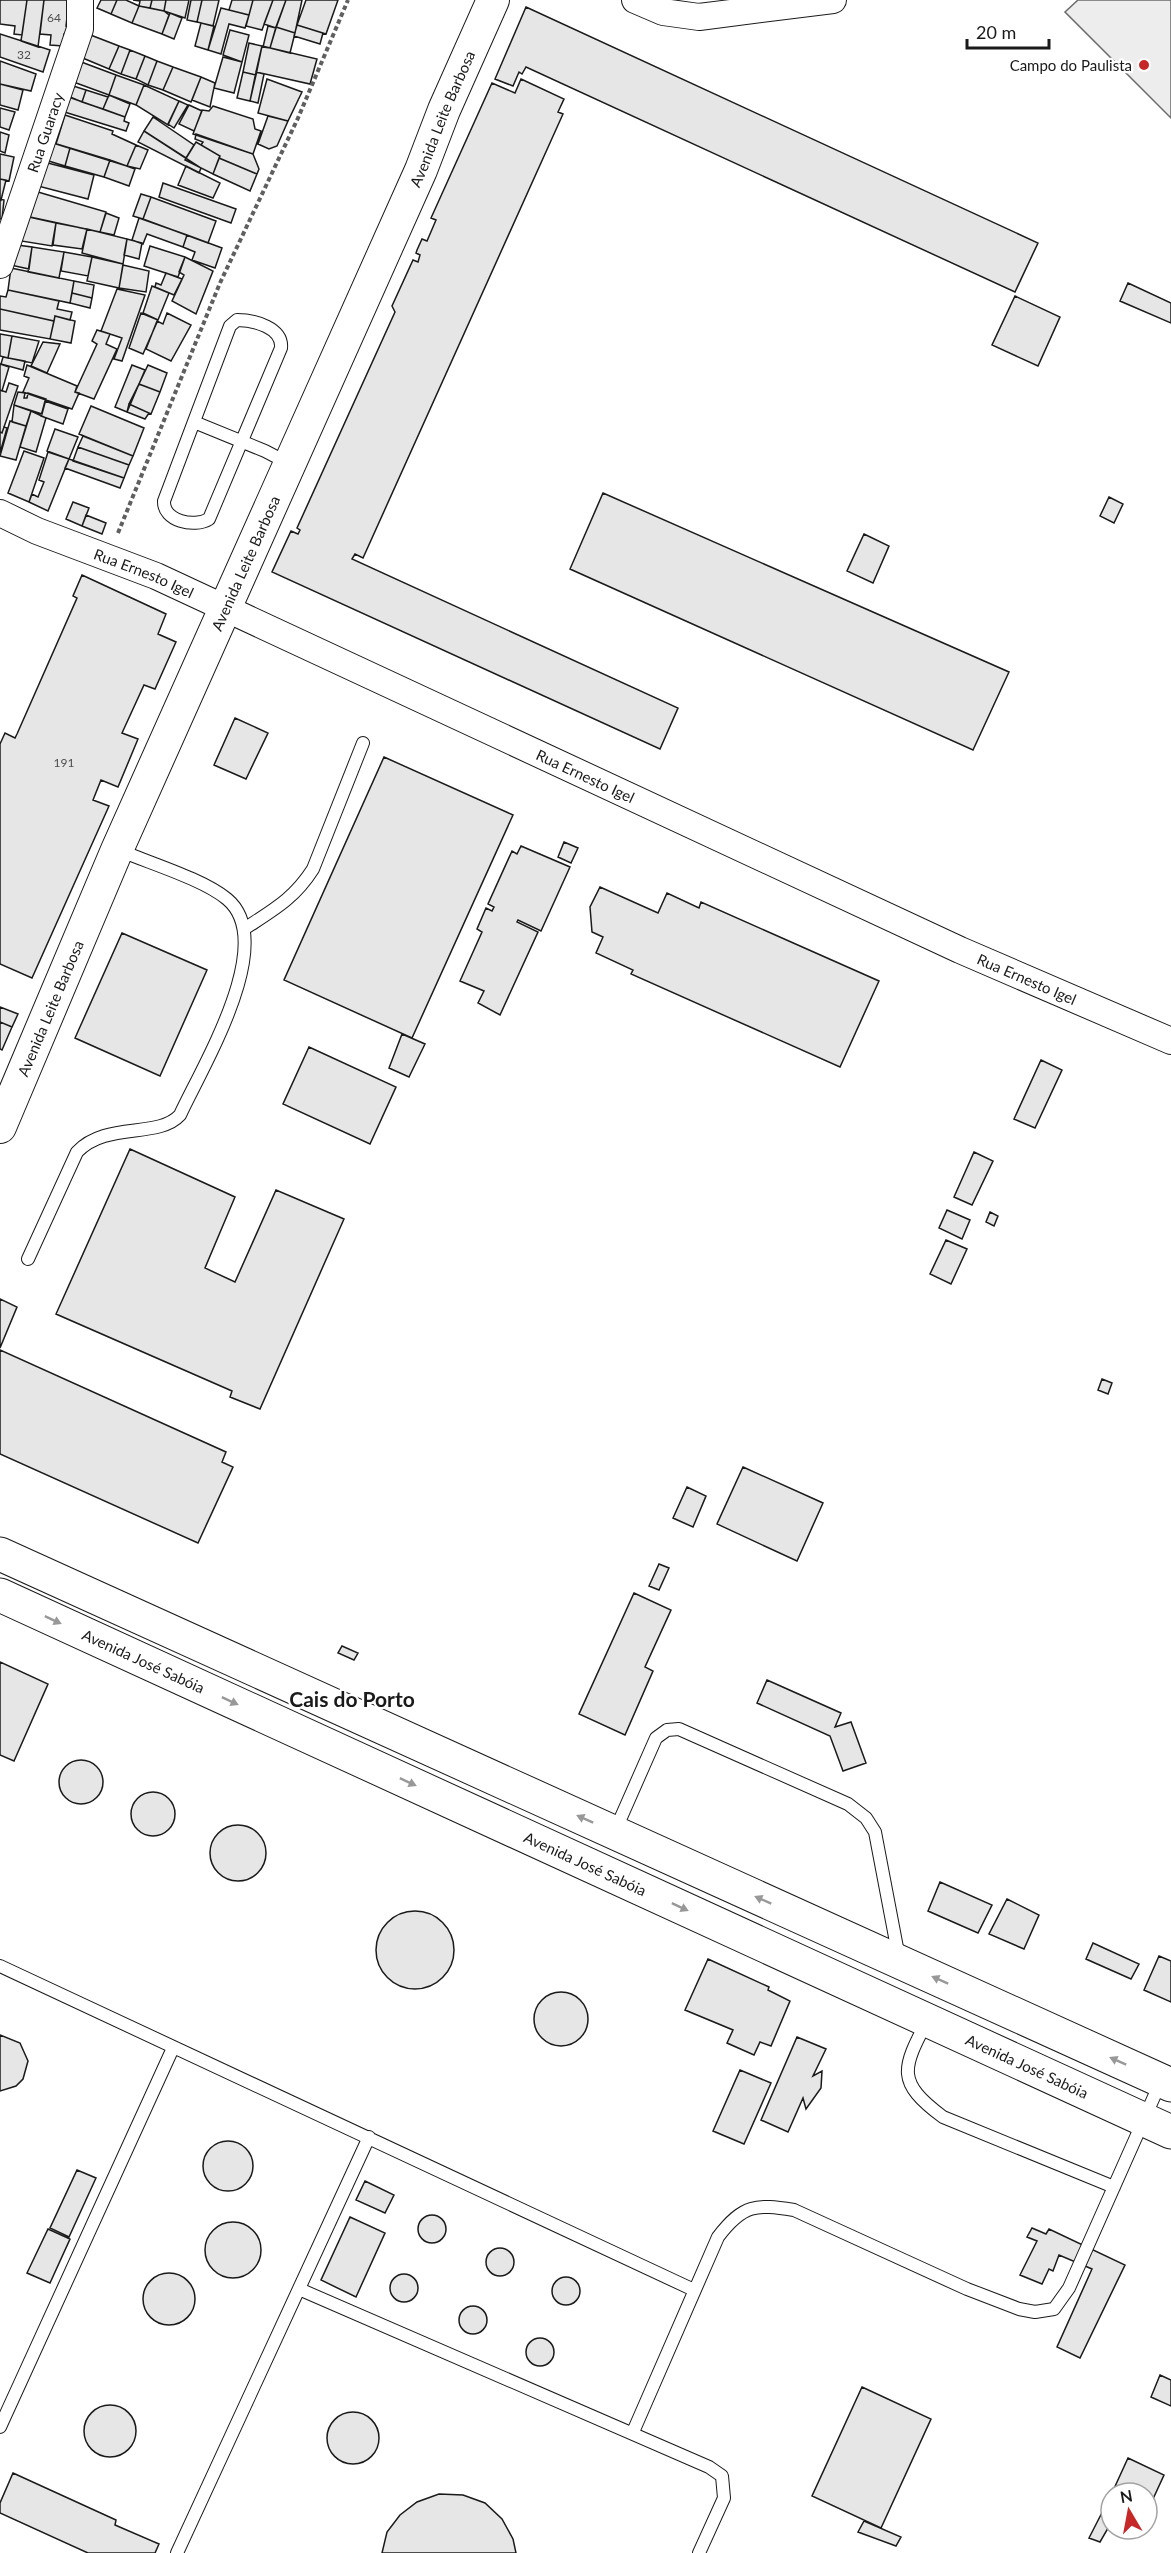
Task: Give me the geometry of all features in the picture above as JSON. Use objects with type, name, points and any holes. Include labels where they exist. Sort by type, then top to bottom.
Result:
[{"type":"main road","points":[[0,1554],[1166,2083]]},
{"type":"main road","name":"Avenida José Sabóia","points":[[0,1595],[1158,2125]]},
{"type":"street","name":"Rua Guaracy","points":[[0,265],[80,29],[80,0]]},
{"type":"street","name":"Avenida Leite Barbosa","points":[[0,1127],[117,850],[422,170],[444,110],[493,0]]},
{"type":"street","points":[[635,0],[663,12],[699,17],[833,0]]},
{"type":"street","name":"Rua Ernesto Igel","points":[[0,513],[37,531],[108,557],[225,609],[960,950],[1171,1041]]},
{"type":"lane","points":[[237,320],[249,320],[277,332],[282,340],[281,348],[242,441],[209,519],[201,524],[193,524],[168,515],[164,509],[164,501],[230,326],[237,320]]},
{"type":"lane","points":[[194,422],[242,441],[291,465]]},
{"type":"lane","points":[[244,929],[289,900],[307,878],[363,743]]},
{"type":"lane","points":[[28,1259],[77,1152],[86,1142],[98,1136],[167,1124],[180,1114],[239,989],[246,947],[244,929],[238,913],[229,900],[214,890],[117,850]]},
{"type":"lane","points":[[614,1832],[656,1738],[667,1730],[680,1729],[837,1799],[866,1818],[875,1832],[900,1962]]},
{"type":"lane","points":[[0,1966],[694,2290]]},
{"type":"lane","points":[[928,2020],[909,2055],[906,2069],[911,2086],[921,2102],[942,2117],[1114,2187]]},
{"type":"lane","points":[[0,2427],[173,2048]]},
{"type":"lane","points":[[633,2432],[718,2237],[733,2217],[749,2208],[767,2206],[794,2210],[967,2289],[1018,2309],[1035,2312],[1054,2309],[1069,2288],[1114,2187],[1158,2125],[1166,2083]]},
{"type":"lane","points":[[177,2553],[369,2137]]},
{"type":"lane","points":[[300,2289],[709,2467],[722,2476],[724,2498],[699,2553]]},
{"type":"path","points":[[108,557],[220,283],[298,118],[348,0]]},
{"type":"shaded area","name":"Campo do Paulista","points":[[1078,0],[1171,0],[1171,118],[1065,12]]},
{"type":"building","points":[[0,0],[27,0],[22,35],[14,34],[15,26],[0,24]]},
{"type":"building","points":[[27,0],[44,0],[38,47],[21,41]]},
{"type":"building","points":[[44,0],[69,0],[66,26],[73,27],[71,35],[64,34],[63,46],[50,45],[51,35],[40,34]]},
{"type":"building","points":[[101,0],[117,0],[111,14],[97,8]]},
{"type":"building","points":[[117,0],[126,0],[139,6],[132,23],[111,14]]},
{"type":"building","points":[[133,0],[152,0],[150,8],[139,6],[140,1]]},
{"type":"building","points":[[152,0],[166,0],[164,11],[150,8]]},
{"type":"building","points":[[166,0],[189,0],[185,18],[164,11]]},
{"type":"building","points":[[191,0],[202,0],[197,22],[187,20]]},
{"type":"building","points":[[202,0],[219,0],[213,26],[197,22]]},
{"type":"building","points":[[232,0],[253,0],[249,15],[229,10]]},
{"type":"building","points":[[253,0],[273,0],[262,30],[246,26]]},
{"type":"building","points":[[273,0],[286,0],[276,28],[264,24]]},
{"type":"building","points":[[286,0],[302,0],[295,33],[276,27]]},
{"type":"building","points":[[306,0],[338,0],[326,34],[297,25]]},
{"type":"building","points":[[139,6],[164,11],[169,15],[162,34],[132,23]]},
{"type":"building","points":[[526,7],[1038,243],[1015,292],[526,67],[522,74],[519,72],[513,86],[495,79]]},
{"type":"building","points":[[221,8],[249,15],[245,28],[229,24],[221,54],[208,50]]},
{"type":"building","points":[[170,13],[182,18],[174,39],[162,34]]},
{"type":"building","points":[[201,23],[214,26],[208,50],[195,46]]},
{"type":"building","points":[[297,25],[323,33],[320,44],[294,36]]},
{"type":"building","points":[[268,26],[276,28],[270,48],[263,47]]},
{"type":"building","points":[[276,27],[295,33],[290,53],[270,48]]},
{"type":"building","points":[[230,30],[249,35],[242,62],[223,55]]},
{"type":"building","points":[[0,34],[50,50],[43,72],[0,57]]},
{"type":"building","points":[[88,34],[119,46],[109,69],[78,56]]},
{"type":"building","points":[[249,43],[262,46],[256,75],[243,72]]},
{"type":"building","points":[[119,46],[130,50],[121,74],[109,69]]},
{"type":"building","points":[[262,46],[317,59],[310,84],[256,72]]},
{"type":"building","points":[[130,50],[145,56],[136,79],[121,74]]},
{"type":"building","points":[[145,56],[157,61],[148,85],[136,79]]},
{"type":"building","points":[[223,57],[242,62],[234,93],[214,88]]},
{"type":"building","points":[[76,60],[116,75],[109,95],[68,80]]},
{"type":"building","points":[[0,61],[36,74],[31,91],[0,84]]},
{"type":"building","points":[[157,61],[173,67],[163,90],[148,85]]},
{"type":"building","points":[[173,67],[201,77],[191,102],[163,90]]},
{"type":"building","points":[[243,72],[256,75],[250,101],[237,98]]},
{"type":"building","points":[[256,72],[264,74],[258,103],[250,101]]},
{"type":"building","points":[[116,75],[144,85],[136,105],[109,95]]},
{"type":"building","points":[[201,77],[215,83],[210,107],[192,100]]},
{"type":"building","points":[[267,79],[302,92],[288,121],[258,113]]},
{"type":"building","points":[[521,79],[564,99],[558,112],[563,114],[363,558],[355,554],[352,559],[678,708],[660,749],[272,572],[291,531],[298,534],[300,530],[297,528],[395,312],[392,306],[413,260],[418,262],[420,255],[416,253],[417,250],[422,239],[427,241],[436,220],[431,218],[492,83],[515,93]]},
{"type":"building","points":[[0,84],[23,90],[18,110],[0,105]]},
{"type":"building","points":[[67,84],[86,90],[82,102],[63,94]]},
{"type":"building","points":[[144,85],[179,101],[168,125],[136,105]]},
{"type":"building","points":[[86,90],[108,97],[103,109],[82,102]]},
{"type":"building","points":[[63,95],[125,117],[124,121],[129,123],[126,131],[58,110]]},
{"type":"building","points":[[109,95],[130,104],[125,117],[103,109]]},
{"type":"building","points":[[179,101],[188,105],[174,128],[168,124]]},
{"type":"building","points":[[189,105],[202,111],[194,131],[179,124]]},
{"type":"building","points":[[213,106],[253,119],[255,129],[261,131],[253,154],[193,134],[202,110],[209,111]]},
{"type":"building","points":[[0,108],[15,112],[9,130],[0,127]]},
{"type":"building","points":[[65,115],[113,131],[112,134],[136,145],[127,166],[56,144]]},
{"type":"building","points":[[268,116],[288,121],[277,146],[269,149],[258,144]]},
{"type":"building","points":[[153,117],[194,145],[186,158],[144,131]]},
{"type":"building","points":[[144,131],[201,168],[199,173],[138,142]]},
{"type":"building","points":[[0,132],[9,135],[5,153],[0,151]]},
{"type":"building","points":[[196,134],[253,154],[259,169],[257,174],[219,158],[220,156],[201,145],[203,142],[195,139]]},
{"type":"building","points":[[47,141],[70,148],[65,166],[42,159]]},
{"type":"building","points":[[196,142],[220,156],[213,174],[185,160]]},
{"type":"building","points":[[136,145],[148,150],[140,169],[127,166]]},
{"type":"building","points":[[70,148],[110,160],[104,177],[65,166]]},
{"type":"building","points":[[0,154],[14,157],[9,181],[0,179]]},
{"type":"building","points":[[219,158],[257,174],[250,191],[213,174]]},
{"type":"building","points":[[110,160],[135,169],[129,186],[104,177]]},
{"type":"building","points":[[44,162],[94,175],[88,199],[38,186]]},
{"type":"building","points":[[186,166],[220,183],[213,198],[178,185]]},
{"type":"building","points":[[0,179],[6,180],[1,200],[0,199]]},
{"type":"building","points":[[163,183],[236,209],[231,223],[159,197]]},
{"type":"building","points":[[38,192],[106,212],[100,232],[30,217]]},
{"type":"building","points":[[141,194],[151,197],[143,219],[133,216]]},
{"type":"building","points":[[151,197],[216,221],[208,243],[143,219]]},
{"type":"building","points":[[0,199],[4,200],[2,219],[0,219]]},
{"type":"building","points":[[106,213],[119,218],[114,235],[100,232]]},
{"type":"building","points":[[20,215],[56,223],[52,246],[15,240]]},
{"type":"building","points":[[139,218],[187,235],[183,247],[147,234],[143,244],[132,240]]},
{"type":"building","points":[[56,223],[87,229],[82,249],[53,245]]},
{"type":"building","points":[[87,229],[127,239],[123,264],[82,253]]},
{"type":"building","points":[[187,235],[222,248],[215,268],[192,260],[195,252],[183,247]]},
{"type":"building","points":[[127,239],[142,243],[139,259],[124,255]]},
{"type":"building","points":[[9,244],[32,247],[29,269],[6,264]]},
{"type":"building","points":[[150,246],[185,257],[178,277],[144,266]]},
{"type":"building","points":[[32,247],[64,252],[59,278],[28,272]]},
{"type":"building","points":[[64,252],[92,257],[88,276],[61,271]]},
{"type":"building","points":[[92,257],[123,264],[119,288],[87,281]]},
{"type":"building","points":[[185,257],[213,271],[196,314],[172,301],[184,275],[179,272]]},
{"type":"building","points":[[123,265],[149,271],[146,292],[119,288]]},
{"type":"building","points":[[11,268],[74,281],[70,303],[8,290]]},
{"type":"building","points":[[166,273],[182,279],[174,295],[155,287],[156,283],[161,285]]},
{"type":"building","points":[[74,281],[94,285],[92,298],[72,293]]},
{"type":"building","points":[[1128,283],[1171,303],[1171,323],[1120,301]]},
{"type":"building","points":[[152,286],[169,293],[158,320],[143,313]]},
{"type":"building","points":[[117,289],[145,295],[122,361],[114,359],[122,338],[101,331]]},
{"type":"building","points":[[8,290],[59,301],[57,309],[72,312],[70,320],[55,316],[54,321],[0,309],[0,296],[6,297]]},
{"type":"building","points":[[72,293],[92,298],[90,308],[70,303]]},
{"type":"building","points":[[1015,296],[1060,317],[1038,366],[992,345]]},
{"type":"building","points":[[0,309],[54,321],[50,339],[0,330]]},
{"type":"building","points":[[141,313],[158,320],[143,354],[129,348]]},
{"type":"building","points":[[167,313],[191,325],[171,361],[146,349],[157,321],[163,324]]},
{"type":"building","points":[[55,316],[75,321],[71,343],[50,339]]},
{"type":"building","points":[[97,330],[110,334],[106,344],[117,349],[94,399],[75,392],[97,344],[92,341]]},
{"type":"building","points":[[0,334],[12,336],[8,358],[0,356]]},
{"type":"building","points":[[12,336],[39,341],[32,363],[8,358]]},
{"type":"building","points":[[43,342],[60,344],[47,373],[31,366]]},
{"type":"building","points":[[3,357],[25,361],[23,370],[1,364]]},
{"type":"building","points":[[0,364],[9,367],[2,391],[0,390]]},
{"type":"building","points":[[27,365],[77,386],[75,392],[79,393],[72,409],[23,392],[29,378],[24,376]]},
{"type":"building","points":[[132,365],[145,370],[127,412],[115,407]]},
{"type":"building","points":[[148,365],[167,373],[160,392],[139,384]]},
{"type":"building","points":[[9,383],[18,386],[2,433],[0,432],[0,390],[6,392]]},
{"type":"building","points":[[139,384],[160,392],[151,414],[129,404]]},
{"type":"building","points":[[18,392],[25,393],[24,398],[27,398],[28,393],[46,399],[42,414],[14,405]]},
{"type":"building","points":[[45,401],[68,409],[63,424],[41,416]]},
{"type":"building","points":[[129,404],[149,413],[145,419],[127,412]]},
{"type":"building","points":[[14,405],[31,411],[26,426],[12,422]]},
{"type":"building","points":[[91,406],[144,428],[133,456],[79,434]]},
{"type":"building","points":[[31,411],[46,418],[36,452],[20,447]]},
{"type":"building","points":[[10,421],[26,426],[16,460],[0,456]]},
{"type":"building","points":[[4,427],[7,428],[0,453],[0,432],[2,433]]},
{"type":"building","points":[[55,429],[78,437],[69,459],[47,451]]},
{"type":"building","points":[[83,436],[133,456],[129,465],[78,447]]},
{"type":"building","points":[[78,447],[129,465],[124,478],[73,461]]},
{"type":"building","points":[[24,451],[44,458],[29,502],[8,493]]},
{"type":"building","points":[[48,452],[69,459],[48,511],[29,502],[32,494],[38,497],[44,482],[39,480]]},
{"type":"building","points":[[69,459],[124,478],[120,488],[65,468]]},
{"type":"building","points":[[603,493],[1009,672],[973,750],[570,569]]},
{"type":"building","points":[[1109,497],[1123,504],[1114,523],[1100,516]]},
{"type":"building","points":[[73,502],[89,508],[82,526],[66,519]]},
{"type":"building","points":[[86,515],[106,523],[102,534],[82,526]]},
{"type":"building","points":[[864,534],[889,546],[873,583],[847,571]]},
{"type":"building","points":[[82,575],[166,614],[158,634],[176,642],[155,689],[144,685],[122,733],[138,739],[118,787],[101,780],[93,800],[109,806],[32,978],[0,964],[0,744],[5,733],[15,738],[17,734],[77,598],[73,596]]},
{"type":"building","points":[[235,718],[268,733],[246,779],[214,765]]},
{"type":"building","points":[[384,757],[513,815],[412,1038],[284,980]]},
{"type":"building","points":[[564,842],[578,848],[571,863],[558,857]]},
{"type":"building","points":[[521,846],[570,867],[541,931],[518,920],[517,922],[538,932],[500,1015],[478,1003],[484,991],[460,981],[482,932],[477,929],[486,908],[492,911],[494,907],[488,904],[512,851],[517,854]]},
{"type":"building","points":[[600,887],[658,913],[667,893],[699,908],[701,902],[879,981],[840,1067],[631,974],[633,970],[596,953],[603,937],[592,932],[590,907]]},
{"type":"building","points":[[122,933],[207,970],[160,1076],[75,1038]]},
{"type":"building","points":[[0,1007],[18,1014],[12,1027],[0,1022]]},
{"type":"building","points":[[0,1022],[12,1027],[2,1050],[0,1049]]},
{"type":"building","points":[[402,1034],[425,1044],[409,1077],[389,1068]]},
{"type":"building","points":[[309,1047],[396,1087],[370,1144],[283,1104]]},
{"type":"building","points":[[1041,1060],[1062,1070],[1035,1128],[1014,1119]]},
{"type":"building","points":[[130,1149],[235,1197],[205,1268],[235,1282],[276,1190],[344,1219],[260,1409],[230,1397],[232,1391],[56,1314]]},
{"type":"building","points":[[974,1152],[993,1161],[972,1205],[954,1197]]},
{"type":"building","points":[[947,1210],[970,1220],[962,1239],[939,1228]]},
{"type":"building","points":[[990,1212],[998,1216],[994,1226],[986,1222]]},
{"type":"building","points":[[946,1240],[967,1249],[951,1284],[930,1274]]},
{"type":"building","points":[[0,1299],[17,1307],[0,1348]]},
{"type":"building","points":[[0,1350],[226,1452],[222,1462],[233,1467],[198,1543],[0,1454]]},
{"type":"building","points":[[1102,1379],[1112,1383],[1108,1394],[1098,1390]]},
{"type":"building","points":[[743,1467],[823,1503],[797,1561],[717,1524]]},
{"type":"building","points":[[687,1487],[706,1496],[693,1527],[673,1518]]},
{"type":"building","points":[[659,1564],[669,1568],[659,1590],[649,1586]]},
{"type":"building","points":[[634,1593],[671,1610],[645,1667],[653,1671],[625,1735],[579,1714]]},
{"type":"building","points":[[342,1646],[358,1653],[354,1660],[338,1653]]},
{"type":"building","points":[[0,1662],[48,1684],[14,1761],[0,1755]]},
{"type":"building","points":[[767,1680],[841,1713],[835,1727],[851,1722],[866,1763],[843,1771],[830,1736],[757,1703]]},
{"type":"building","points":[[81,1760],[96,1767],[103,1782],[96,1797],[81,1804],[66,1797],[59,1782],[66,1767]]},
{"type":"building","points":[[153,1792],[168,1799],[175,1814],[168,1829],[153,1836],[138,1829],[131,1814],[138,1799]]},
{"type":"building","points":[[238,1825],[249,1827],[258,1833],[264,1842],[266,1853],[264,1864],[258,1873],[249,1879],[238,1881],[227,1879],[218,1873],[212,1864],[210,1853],[212,1842],[218,1833],[227,1827]]},
{"type":"building","points":[[940,1882],[992,1905],[978,1933],[928,1911]]},
{"type":"building","points":[[1007,1899],[1039,1915],[1024,1949],[989,1934]]},
{"type":"building","points":[[415,1911],[430,1914],[442,1923],[451,1935],[454,1950],[451,1965],[442,1977],[430,1986],[415,1989],[400,1986],[388,1977],[379,1965],[376,1950],[379,1935],[388,1923],[400,1914]]},
{"type":"building","points":[[1093,1943],[1139,1964],[1131,1979],[1086,1959]]},
{"type":"building","points":[[1159,1956],[1171,1961],[1171,2002],[1144,1990]]},
{"type":"building","points":[[708,1959],[769,1987],[768,1990],[790,2001],[771,2046],[760,2042],[754,2055],[727,2043],[733,2030],[685,2010]]},
{"type":"building","points":[[556,1992],[566,1992],[576,1996],[584,2004],[588,2019],[584,2034],[576,2042],[566,2046],[556,2046],[546,2042],[538,2034],[534,2024],[534,2014],[538,2004],[546,1996]]},
{"type":"building","points":[[0,2035],[20,2043],[28,2061],[23,2079],[16,2086],[0,2091]]},
{"type":"building","points":[[797,2037],[826,2049],[813,2076],[822,2071],[821,2088],[806,2109],[803,2098],[788,2132],[761,2120]]},
{"type":"building","points":[[740,2070],[771,2083],[744,2144],[713,2131]]},
{"type":"building","points":[[223,2141],[233,2141],[246,2148],[253,2161],[253,2171],[246,2184],[233,2191],[223,2191],[214,2187],[207,2180],[203,2171],[203,2161],[207,2152],[214,2145]]},
{"type":"building","points":[[77,2170],[96,2178],[69,2237],[50,2228]]},
{"type":"building","points":[[365,2181],[394,2195],[385,2213],[356,2200]]},
{"type":"building","points":[[432,2215],[442,2219],[446,2229],[442,2239],[432,2243],[422,2239],[418,2229],[422,2219]]},
{"type":"building","points":[[350,2217],[385,2233],[356,2297],[321,2280]]},
{"type":"building","points":[[227,2222],[239,2222],[249,2226],[257,2234],[261,2250],[257,2266],[249,2274],[239,2278],[227,2278],[217,2274],[209,2266],[205,2256],[205,2244],[209,2234],[217,2226]]},
{"type":"building","points":[[1032,2228],[1046,2234],[1049,2229],[1125,2265],[1080,2358],[1057,2347],[1092,2269],[1059,2255],[1053,2271],[1049,2269],[1042,2284],[1020,2275],[1037,2241],[1027,2237]]},
{"type":"building","points":[[48,2229],[70,2239],[50,2283],[27,2273]]},
{"type":"building","points":[[500,2248],[510,2252],[514,2262],[510,2272],[500,2276],[490,2272],[486,2262],[490,2252]]},
{"type":"building","points":[[164,2273],[174,2273],[188,2280],[195,2299],[188,2318],[174,2325],[164,2325],[154,2321],[147,2314],[143,2304],[143,2294],[147,2284],[154,2277]]},
{"type":"building","points":[[404,2274],[414,2278],[418,2288],[414,2298],[404,2302],[394,2298],[390,2288],[394,2278]]},
{"type":"building","points":[[566,2277],[576,2281],[580,2291],[576,2301],[566,2305],[556,2301],[552,2291],[556,2281]]},
{"type":"building","points":[[473,2306],[483,2310],[487,2320],[483,2330],[473,2334],[463,2330],[459,2320],[463,2310]]},
{"type":"building","points":[[540,2338],[550,2342],[554,2352],[550,2362],[540,2366],[530,2362],[526,2352],[530,2342]]},
{"type":"building","points":[[1160,2375],[1171,2380],[1171,2406],[1151,2397]]},
{"type":"building","points":[[862,2387],[931,2419],[881,2528],[812,2496]]},
{"type":"building","points":[[105,2405],[115,2405],[129,2412],[136,2431],[129,2450],[115,2457],[105,2457],[95,2453],[88,2446],[84,2436],[84,2426],[88,2416],[95,2409]]},
{"type":"building","points":[[348,2412],[358,2412],[372,2419],[379,2438],[372,2457],[358,2464],[348,2464],[338,2460],[331,2453],[327,2443],[327,2433],[331,2423],[338,2416]]},
{"type":"building","points":[[1128,2458],[1164,2475],[1159,2486],[1159,2481],[1117,2481]]},
{"type":"building","points":[[13,2473],[116,2520],[115,2525],[159,2544],[155,2553],[88,2553],[0,2513],[0,2503]]},
{"type":"building","points":[[439,2494],[463,2495],[485,2503],[502,2519],[513,2539],[516,2553],[382,2553],[387,2532],[400,2515],[417,2502]]},
{"type":"building","points":[[1099,2518],[1101,2541],[1100,2542],[1089,2538]]},
{"type":"building","points":[[864,2521],[901,2537],[896,2546],[858,2532]]},
{"type":"place","name":"Campo do Paulista","points":[[1144,65]]},
{"type":"district","name":"Cais do Porto","points":[[352,1698]]}]
